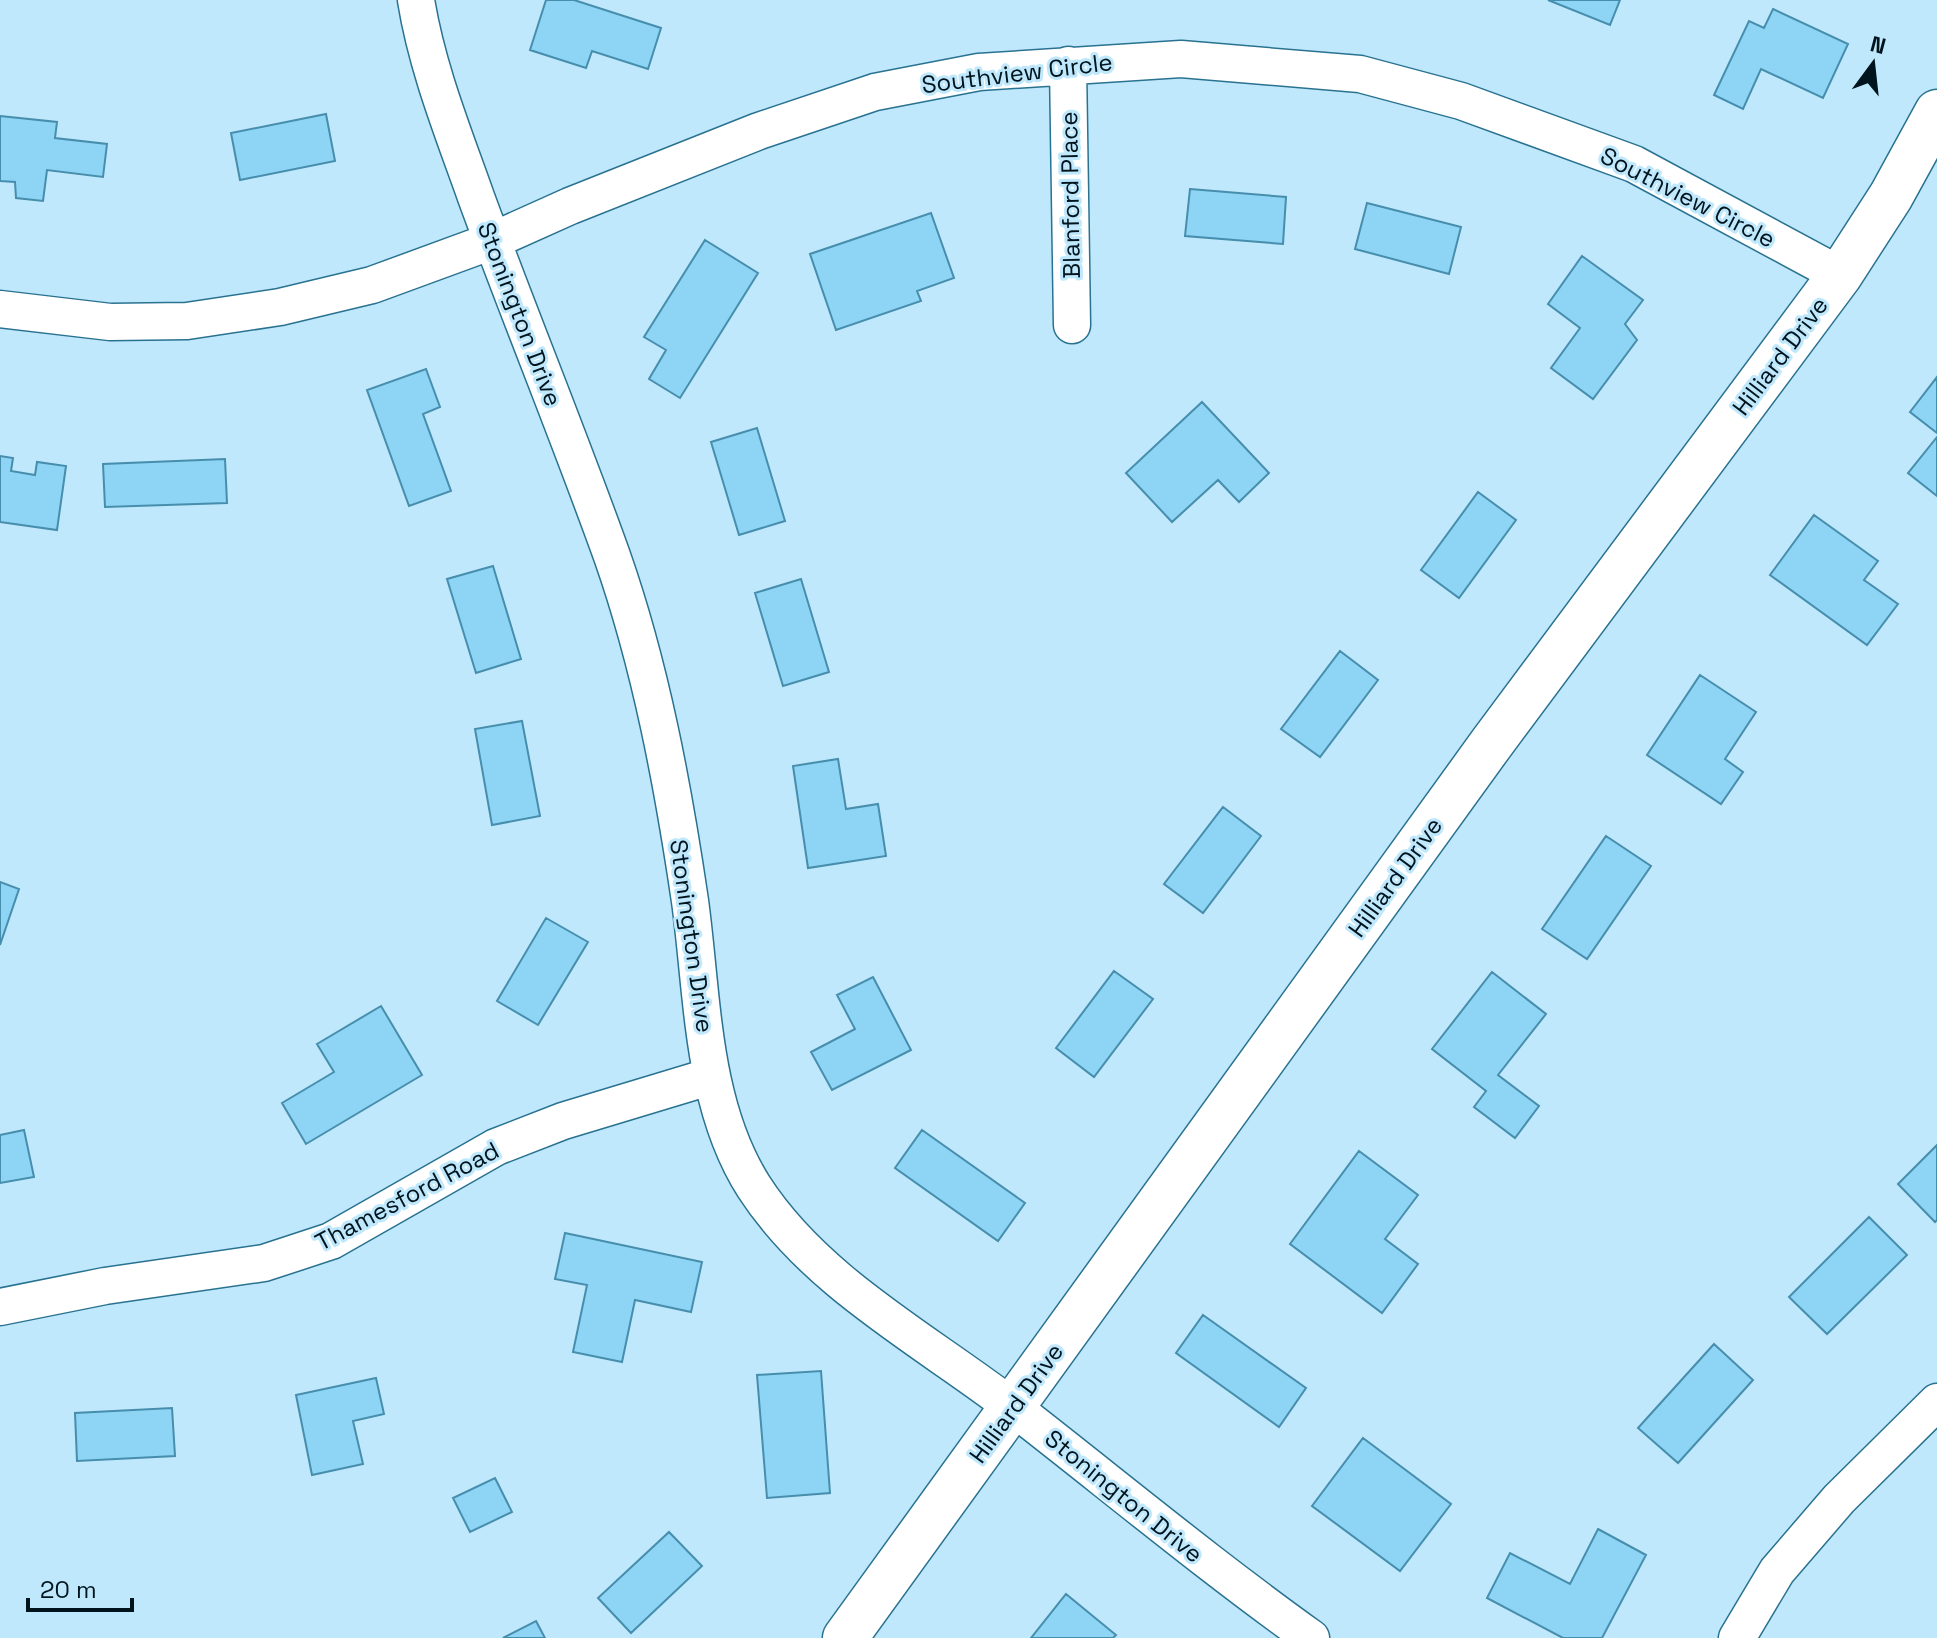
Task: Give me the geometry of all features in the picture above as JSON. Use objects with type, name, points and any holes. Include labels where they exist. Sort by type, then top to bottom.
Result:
[{"type":"street","name":"Stonington Drive","points":[[416,0],[437,88],[613,560],[648,677],[689,896],[712,1076],[733,1143],[752,1184],[797,1239],[849,1287],[1013,1407],[1230,1580],[1311,1638]]},
{"type":"street","name":"Southview Circle","points":[[0,309],[110,322],[187,321],[280,307],[372,285],[492,241],[570,206],[759,131],[875,92],[979,72],[1138,60],[1241,62],[1360,74],[1461,101],[1634,164],[1840,275]]},
{"type":"street","name":"Blanford Place","points":[[1068,65],[1072,325]]},
{"type":"street","name":"Hilliard Drive","points":[[845,1638],[1491,744],[1840,275],[1891,196],[1937,112]]},
{"type":"street","name":"Thamesford Road","points":[[0,1307],[105,1286],[264,1263],[331,1241],[394,1209],[496,1147],[563,1121],[712,1076]]},
{"type":"street","points":[[1737,1638],[1777,1571],[1839,1499],[1937,1402]]},
{"type":"building","points":[[546,0],[574,0],[661,28],[648,69],[592,51],[586,68],[530,50]]},
{"type":"building","points":[[1548,0],[1620,0],[1610,25]]},
{"type":"building","points":[[1773,9],[1848,44],[1823,98],[1761,69],[1743,109],[1714,95],[1749,21],[1764,28]]},
{"type":"building","points":[[326,114],[335,161],[240,180],[231,133]]},
{"type":"building","points":[[0,116],[57,122],[55,138],[107,144],[103,177],[47,170],[43,201],[16,198],[15,182],[0,181]]},
{"type":"building","points":[[1190,189],[1286,197],[1283,244],[1185,236]]},
{"type":"building","points":[[1367,203],[1461,227],[1449,274],[1355,249]]},
{"type":"building","points":[[931,213],[954,278],[917,291],[921,301],[836,330],[810,254]]},
{"type":"building","points":[[705,240],[758,273],[680,398],[649,379],[666,350],[644,337]]},
{"type":"building","points":[[1582,256],[1643,300],[1625,324],[1637,340],[1593,399],[1551,368],[1580,328],[1548,304]]},
{"type":"building","points":[[426,369],[440,407],[423,414],[451,491],[409,506],[367,390]]},
{"type":"building","points":[[1937,377],[1937,433],[1910,412]]},
{"type":"building","points":[[1202,402],[1269,473],[1239,502],[1218,480],[1172,522],[1126,473]]},
{"type":"building","points":[[757,428],[785,521],[739,535],[711,442]]},
{"type":"building","points":[[1937,437],[1937,496],[1908,473]]},
{"type":"building","points":[[0,456],[13,458],[11,471],[35,475],[37,462],[66,466],[57,530],[0,522]]},
{"type":"building","points":[[225,459],[227,503],[105,507],[103,464]]},
{"type":"building","points":[[1478,492],[1516,520],[1459,598],[1421,570]]},
{"type":"building","points":[[1814,515],[1878,561],[1864,580],[1898,604],[1867,645],[1770,575]]},
{"type":"building","points":[[493,566],[521,659],[476,673],[447,579]]},
{"type":"building","points":[[801,579],[829,672],[783,686],[755,593]]},
{"type":"building","points":[[1340,651],[1378,680],[1320,757],[1281,729]]},
{"type":"building","points":[[1700,675],[1756,712],[1725,759],[1743,772],[1721,804],[1647,755]]},
{"type":"building","points":[[522,721],[540,816],[492,825],[475,729]]},
{"type":"building","points":[[838,759],[846,809],[878,804],[886,856],[808,868],[793,766]]},
{"type":"building","points":[[1223,807],[1261,836],[1203,913],[1164,884]]},
{"type":"building","points":[[1606,836],[1651,866],[1587,959],[1542,929]]},
{"type":"building","points":[[0,882],[19,889],[0,945]]},
{"type":"building","points":[[546,918],[588,942],[538,1025],[497,1001]]},
{"type":"building","points":[[1114,971],[1153,999],[1094,1077],[1056,1048]]},
{"type":"building","points":[[1492,972],[1546,1014],[1498,1075],[1539,1106],[1515,1138],[1474,1107],[1486,1091],[1432,1049]]},
{"type":"building","points":[[873,977],[911,1050],[832,1090],[811,1052],[855,1029],[837,995]]},
{"type":"building","points":[[381,1006],[422,1075],[306,1144],[282,1103],[334,1072],[317,1044]]},
{"type":"building","points":[[24,1130],[34,1177],[0,1183],[0,1135]]},
{"type":"building","points":[[922,1130],[1025,1203],[998,1241],[895,1168]]},
{"type":"building","points":[[1937,1145],[1937,1220],[1935,1222],[1898,1184]]},
{"type":"building","points":[[1359,1151],[1418,1195],[1385,1239],[1418,1264],[1382,1313],[1290,1244]]},
{"type":"building","points":[[1869,1217],[1907,1255],[1827,1334],[1789,1297]]},
{"type":"building","points":[[565,1233],[702,1262],[691,1312],[635,1300],[622,1362],[573,1352],[587,1285],[555,1279]]},
{"type":"building","points":[[1203,1315],[1306,1388],[1279,1427],[1176,1353]]},
{"type":"building","points":[[1714,1344],[1753,1380],[1678,1463],[1638,1428]]},
{"type":"building","points":[[821,1371],[830,1493],[767,1498],[757,1375]]},
{"type":"building","points":[[376,1378],[384,1414],[353,1421],[363,1464],[312,1475],[296,1395]]},
{"type":"building","points":[[172,1408],[175,1456],[77,1461],[75,1413]]},
{"type":"building","points":[[1363,1438],[1451,1504],[1400,1571],[1312,1506]]},
{"type":"building","points":[[495,1478],[512,1512],[470,1532],[453,1498]]},
{"type":"building","points":[[1598,1529],[1646,1555],[1602,1638],[1563,1638],[1487,1598],[1510,1553],[1570,1584]]},
{"type":"building","points":[[669,1532],[702,1566],[631,1633],[598,1598]]},
{"type":"building","points":[[1066,1594],[1116,1635],[1113,1638],[1031,1638]]},
{"type":"building","points":[[536,1621],[545,1638],[503,1638]]}]
